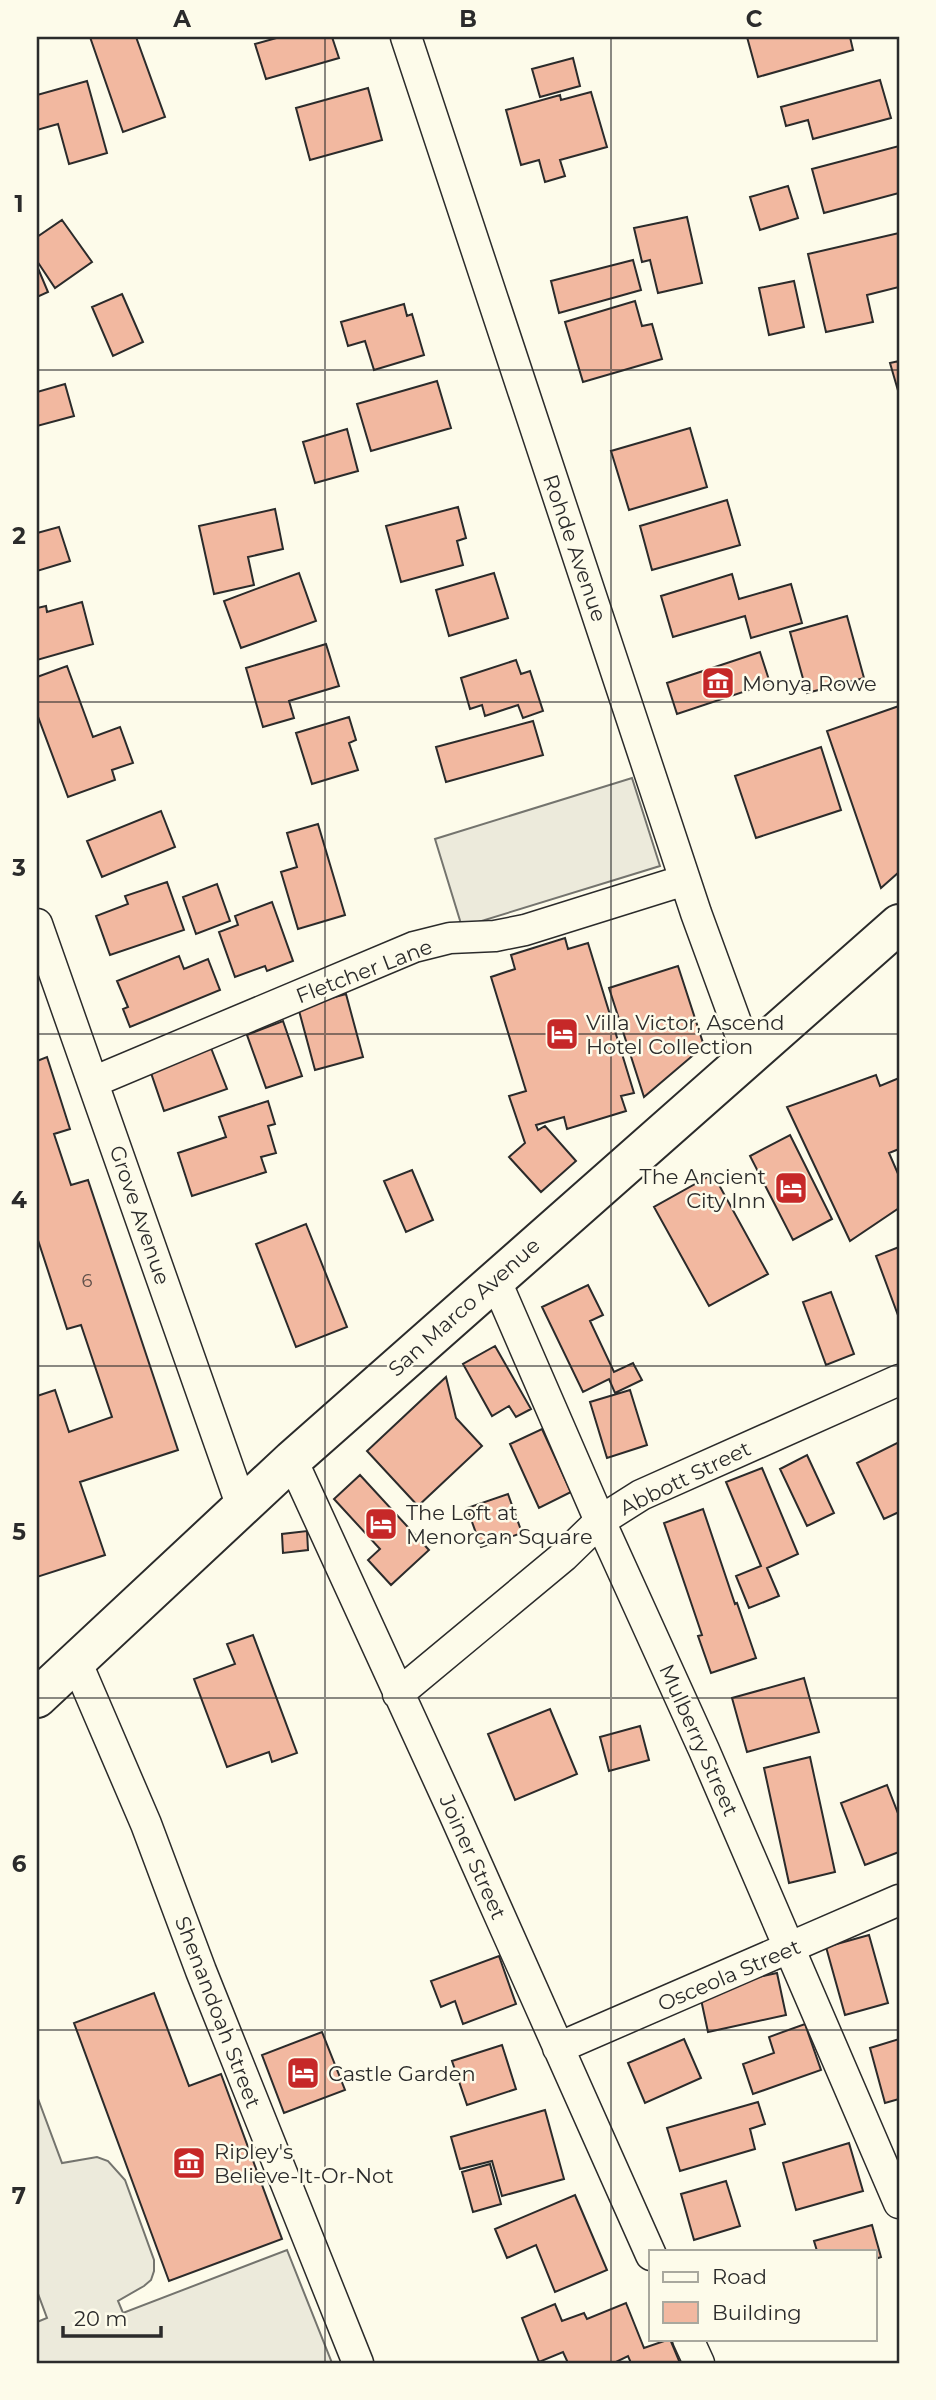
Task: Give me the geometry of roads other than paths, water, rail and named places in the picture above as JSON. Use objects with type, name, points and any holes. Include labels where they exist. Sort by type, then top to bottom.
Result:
[{"type":"main road","name":"San Marco Avenue","points":[[37,1698],[292,1460],[899,924]]},
{"type":"street","name":"Rohde Avenue","points":[[406,37],[685,880],[749,1058]]},
{"type":"street","name":"Fletcher Lane","points":[[93,1082],[414,947],[450,938],[495,936],[525,930],[685,880]]},
{"type":"street","name":"Grove Avenue","points":[[37,924],[242,1507]]},
{"type":"street","name":"Mulberry Street","points":[[495,1279],[600,1521],[704,1750],[899,2203]]},
{"type":"street","name":"Abbott Street","points":[[398,1694],[564,1556],[600,1521],[641,1495],[899,1380]]},
{"type":"street","name":"Joiner Street","points":[[292,1460],[649,2251]]},
{"type":"street","name":"Shenandoah Street","points":[[76,1661],[146,1824],[201,1971],[358,2363]]},
{"type":"street","name":"Osceola Street","points":[[558,2048],[790,1950],[899,1900]]},
{"type":"street","points":[[688,2340],[699,2363]]},
{"type":"place","name":"Monya Rowe","points":[[718,683]]},
{"type":"place","name":"Villa Victor, Ascend Hotel Collection","points":[[562,1034]]},
{"type":"place","name":"The Ancient City Inn","points":[[791,1188]]},
{"type":"place","name":"The Loft at Menorcan Square","points":[[381,1524]]},
{"type":"place","name":"Castle Garden","points":[[303,2073]]},
{"type":"place","name":"Ripley's Believe-It-Or-Not","points":[[189,2163]]}]
